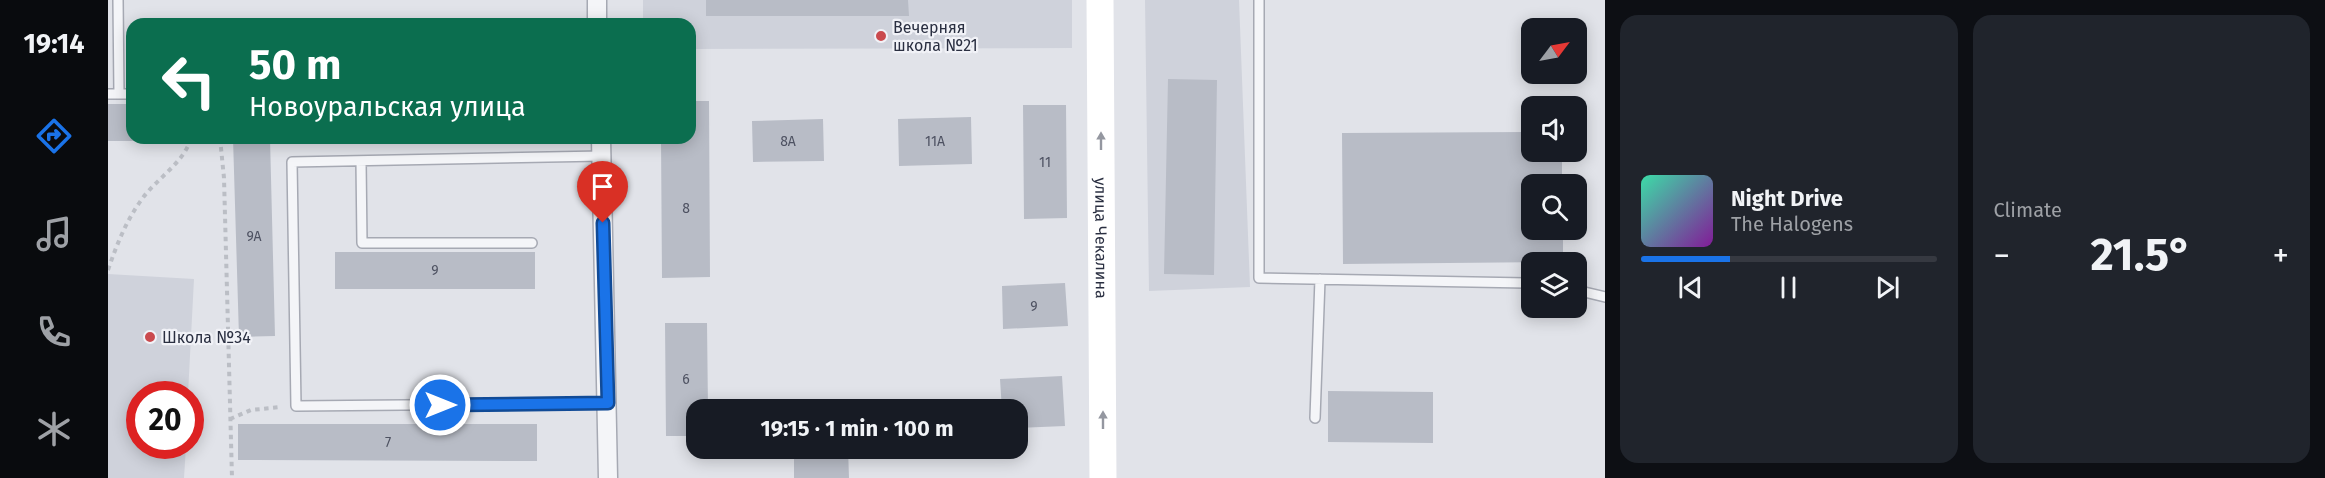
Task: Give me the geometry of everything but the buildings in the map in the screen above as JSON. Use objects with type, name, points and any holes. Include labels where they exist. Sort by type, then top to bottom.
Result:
[{"type":"main road","name":"улица Чекалина","points":[[1100,0],[1103,478]]},
{"type":"street","points":[[597,0],[597,18]]},
{"type":"street","points":[[601,147],[608,478]]},
{"type":"lane","points":[[118,0],[118,94]]},
{"type":"lane","points":[[1259,0],[1259,278],[1521,283]]},
{"type":"lane","points":[[108,94],[126,94]]},
{"type":"lane","points":[[601,147],[361,161],[292,162],[296,406],[608,403]]},
{"type":"lane","points":[[361,161],[362,243],[532,243]]},
{"type":"lane","points":[[1315,418],[1320,279]]},
{"type":"lane","points":[[1587,293],[1605,297]]},
{"type":"path","points":[[108,270],[124,226],[143,197],[188,150],[190,144]]},
{"type":"path","points":[[221,144],[224,178],[232,478]]},
{"type":"path","points":[[230,419],[251,410],[296,406]]},
{"type":"shaded area","name":"Вечерняя школа №21","points":[[643,0],[1072,0],[1072,48],[696,49],[696,18],[643,18]]},
{"type":"shaded area","points":[[1145,0],[1239,0],[1250,287],[1149,291]]},
{"type":"shaded area","name":"Школа №34","points":[[108,274],[194,279],[189,381],[126,381],[126,459],[185,459],[184,478],[108,478]]},
{"type":"place","name":"Вечерняя школа №21","points":[[881,36]]},
{"type":"place","name":"Школа №34","points":[[150,337]]},
{"type":"route","points":[[440,405],[608,403],[603,223]]}]
